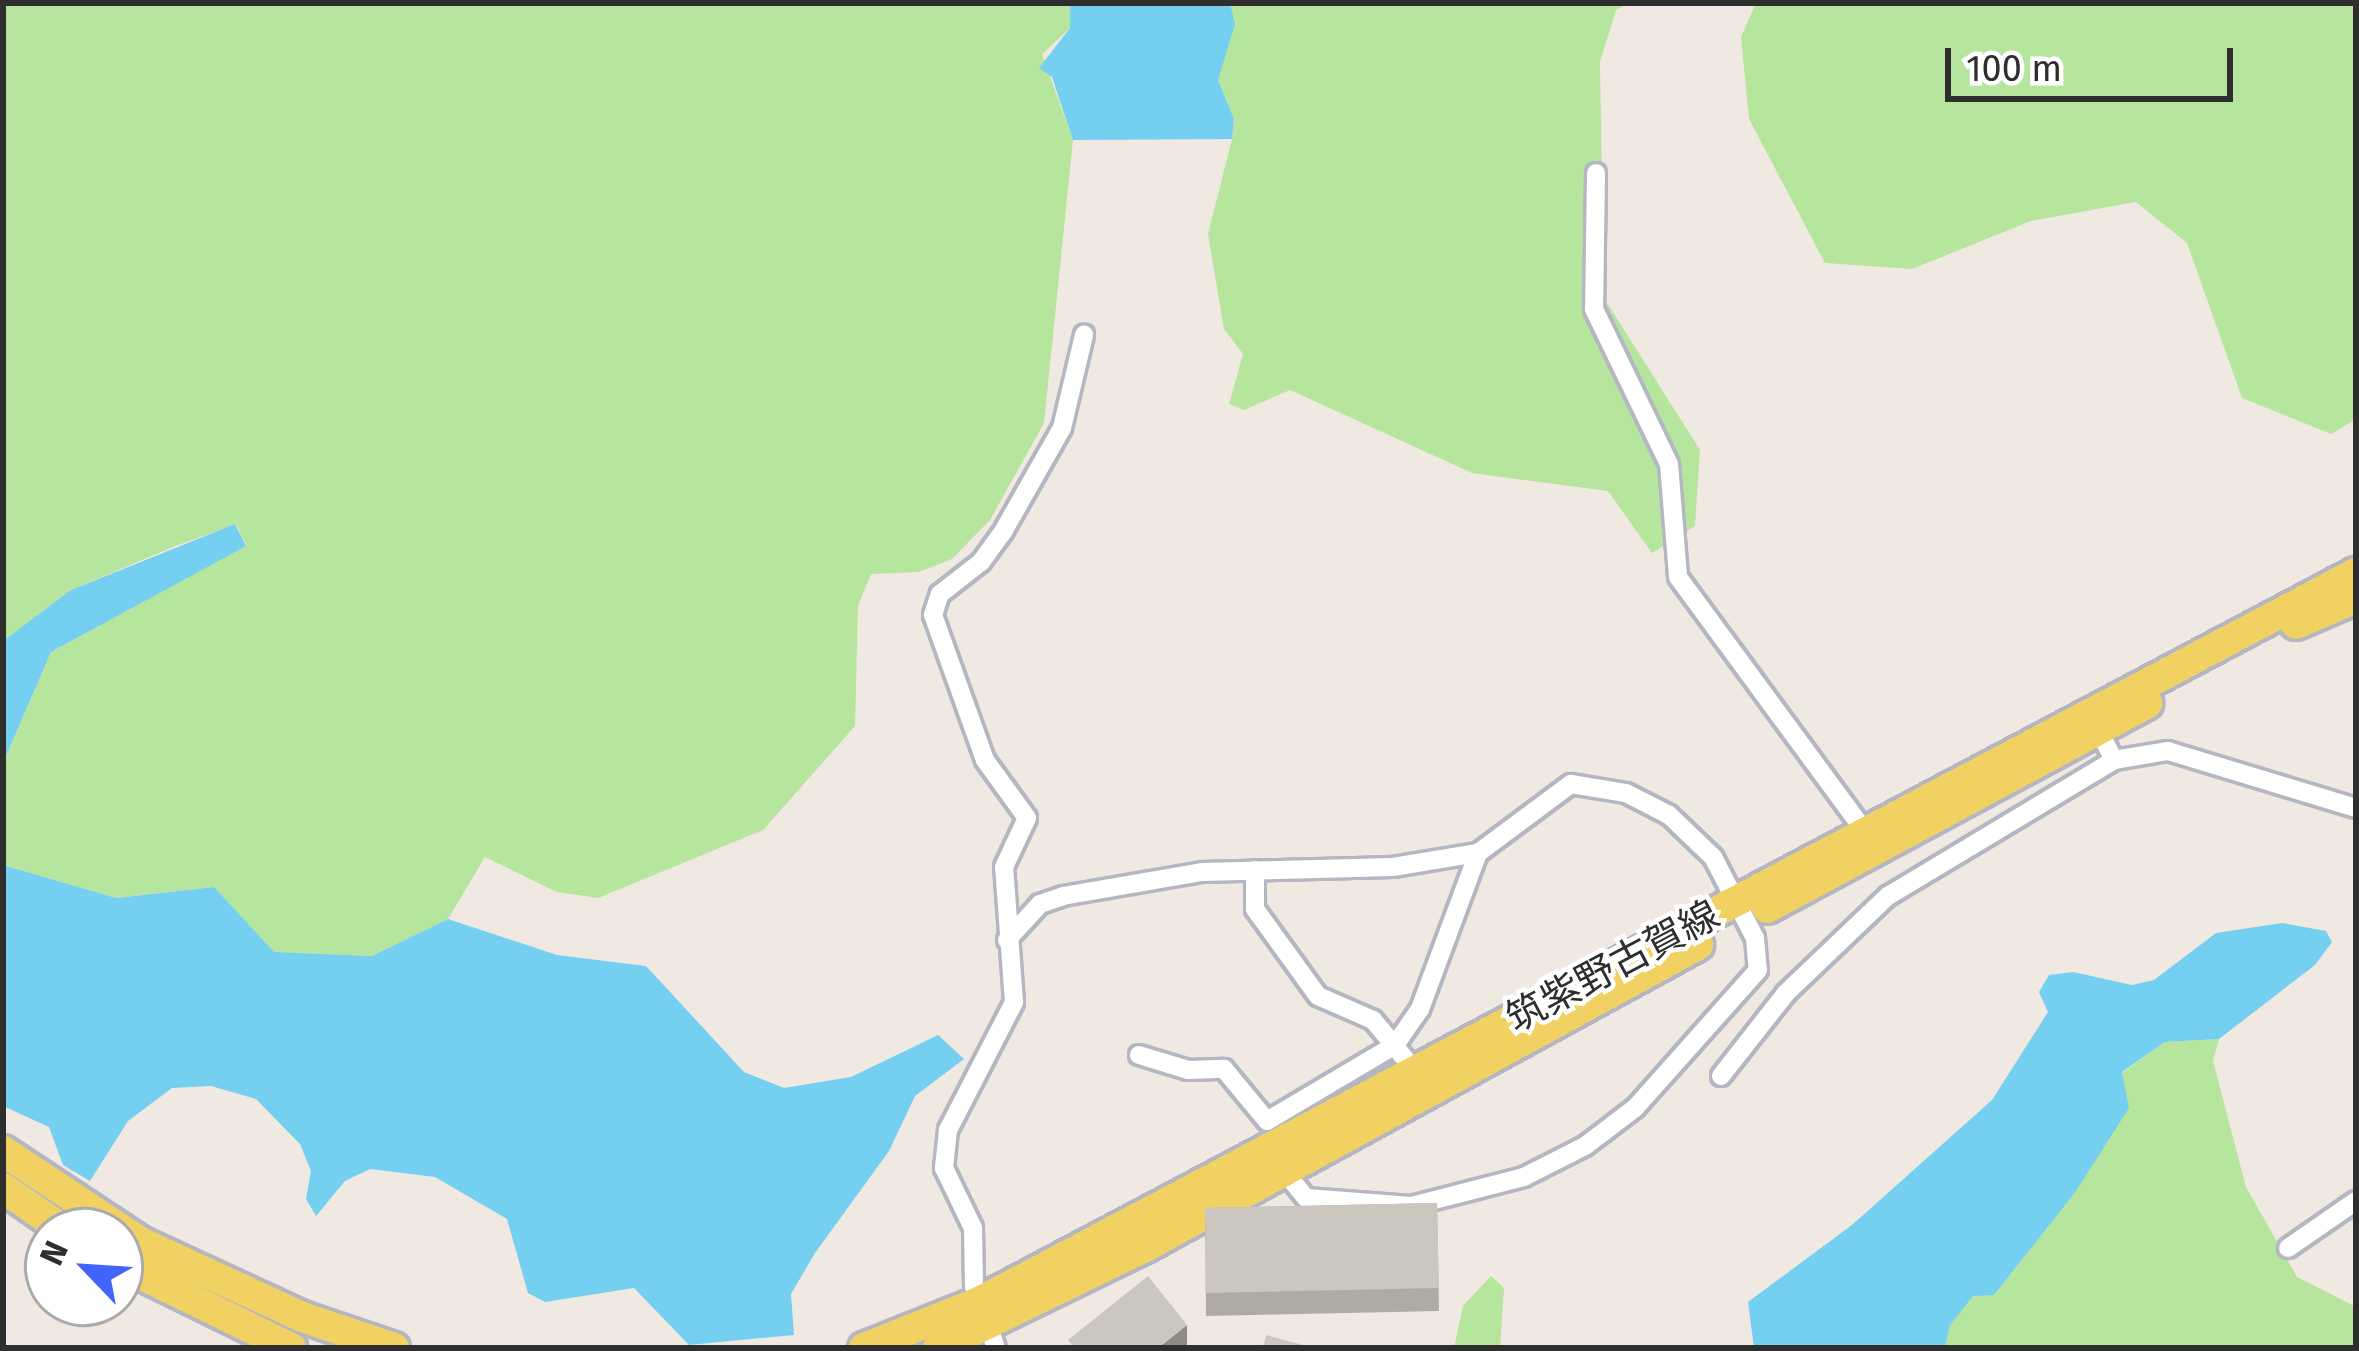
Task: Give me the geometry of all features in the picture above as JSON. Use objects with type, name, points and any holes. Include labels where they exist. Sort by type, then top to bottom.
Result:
[{"type":"main road","name":"筑紫野古賀線","points":[[938,1348],[988,1325],[1277,1161],[2094,720],[2356,573]]},
{"type":"main road","name":"筑紫野古賀線","points":[[1277,1161],[1416,1072],[1740,911],[1864,830],[2356,598]]},
{"type":"main road","points":[[3,1151],[142,1244],[302,1317],[394,1348]]},
{"type":"main road","points":[[3,1188],[30,1207]]},
{"type":"main road","points":[[144,1276],[290,1348]]},
{"type":"main road","name":"筑紫野古賀線","points":[[864,1348],[988,1325]]},
{"type":"street","points":[[1596,173],[1594,308],[1670,464],[1678,577],[1864,830]]},
{"type":"street","points":[[988,1325],[973,1228],[944,1168],[948,1130],[1014,1002],[1004,867],[1027,818],[985,760],[933,615],[940,594],[982,562],[1062,428],[1084,335]]},
{"type":"street","points":[[2094,720],[2114,760]]},
{"type":"street","points":[[1721,1076],[1786,993],[1888,896],[2114,760],[2168,751],[2356,808]]},
{"type":"street","points":[[1007,940],[1040,904],[1064,896],[1255,870],[1393,867],[1478,853],[1571,784],[1626,793],[1669,814],[1713,857],[1740,911],[1758,970],[1635,1108],[1585,1146],[1524,1177],[1411,1206],[1306,1198],[1277,1161]]},
{"type":"street","points":[[1139,1055],[1188,1070],[1224,1070],[1267,1121],[1395,1045],[1420,1010],[1478,853]]},
{"type":"street","points":[[1255,870],[1256,909],[1318,996],[1373,1019],[1416,1072]]},
{"type":"street","points":[[2288,1248],[2356,1201]]},
{"type":"green space","points":[[3,3],[1070,3],[1070,28],[1042,54],[1073,140],[1044,423],[990,520],[952,559],[919,572],[871,574],[858,606],[855,726],[763,830],[598,898],[557,892],[485,857],[448,919],[372,956],[273,952],[214,887],[116,898],[3,865],[3,763],[51,652],[246,545],[236,524],[173,547],[71,590],[3,641]]},
{"type":"green space","points":[[1230,3],[1629,3],[1616,10],[1600,62],[1604,298],[1700,450],[1695,526],[1652,553],[1608,491],[1472,473],[1290,390],[1244,410],[1229,404],[1243,354],[1224,329],[1208,234],[1234,119],[1218,80]]},
{"type":"green space","points":[[1756,3],[2356,3],[2356,419],[2331,434],[2242,398],[2187,243],[2136,202],[2031,221],[1912,269],[1825,263],[1749,119],[1741,37]]},
{"type":"green space","points":[[2219,1039],[2213,1061],[2246,1187],[2297,1277],[2356,1307],[2356,1348],[1945,1348],[1950,1325],[1973,1295],[1994,1295],[2074,1194],[2122,1073],[2165,1042]]},
{"type":"green space","points":[[1491,1276],[1504,1288],[1500,1348],[1454,1348],[1463,1306]]},
{"type":"water","points":[[1070,3],[1230,3],[1235,24],[1218,80],[1234,119],[1232,139],[1073,140],[1052,77],[1039,68],[1070,28]]},
{"type":"water","points":[[235,524],[246,546],[51,652],[3,763],[3,641],[71,590]]},
{"type":"water","points":[[3,865],[116,898],[214,887],[274,952],[372,956],[448,919],[557,955],[646,966],[744,1072],[784,1088],[851,1077],[938,1035],[964,1059],[915,1096],[889,1151],[815,1253],[791,1294],[794,1335],[689,1345],[634,1288],[545,1302],[528,1293],[507,1219],[435,1177],[370,1169],[345,1181],[316,1216],[306,1199],[311,1171],[300,1144],[256,1099],[211,1086],[172,1088],[128,1121],[90,1181],[63,1165],[49,1127],[3,1106]]},
{"type":"water","points":[[2282,923],[2326,931],[2332,942],[2315,965],[2219,1039],[2165,1042],[2122,1072],[2129,1108],[2074,1194],[1994,1295],[1973,1296],[1950,1325],[1945,1348],[1754,1348],[1748,1302],[1852,1225],[1992,1100],[2048,1012],[2039,992],[2049,975],[2073,972],[2132,985],[2154,980],[2216,933]]},
{"type":"building","points":[[1437,1203],[1439,1288],[1206,1293],[1205,1208]]},
{"type":"building","points":[[1148,1276],[1187,1325],[1158,1348],[1074,1348],[1068,1340]]},
{"type":"building","points":[[1266,1335],[1314,1348],[1263,1348]]}]
